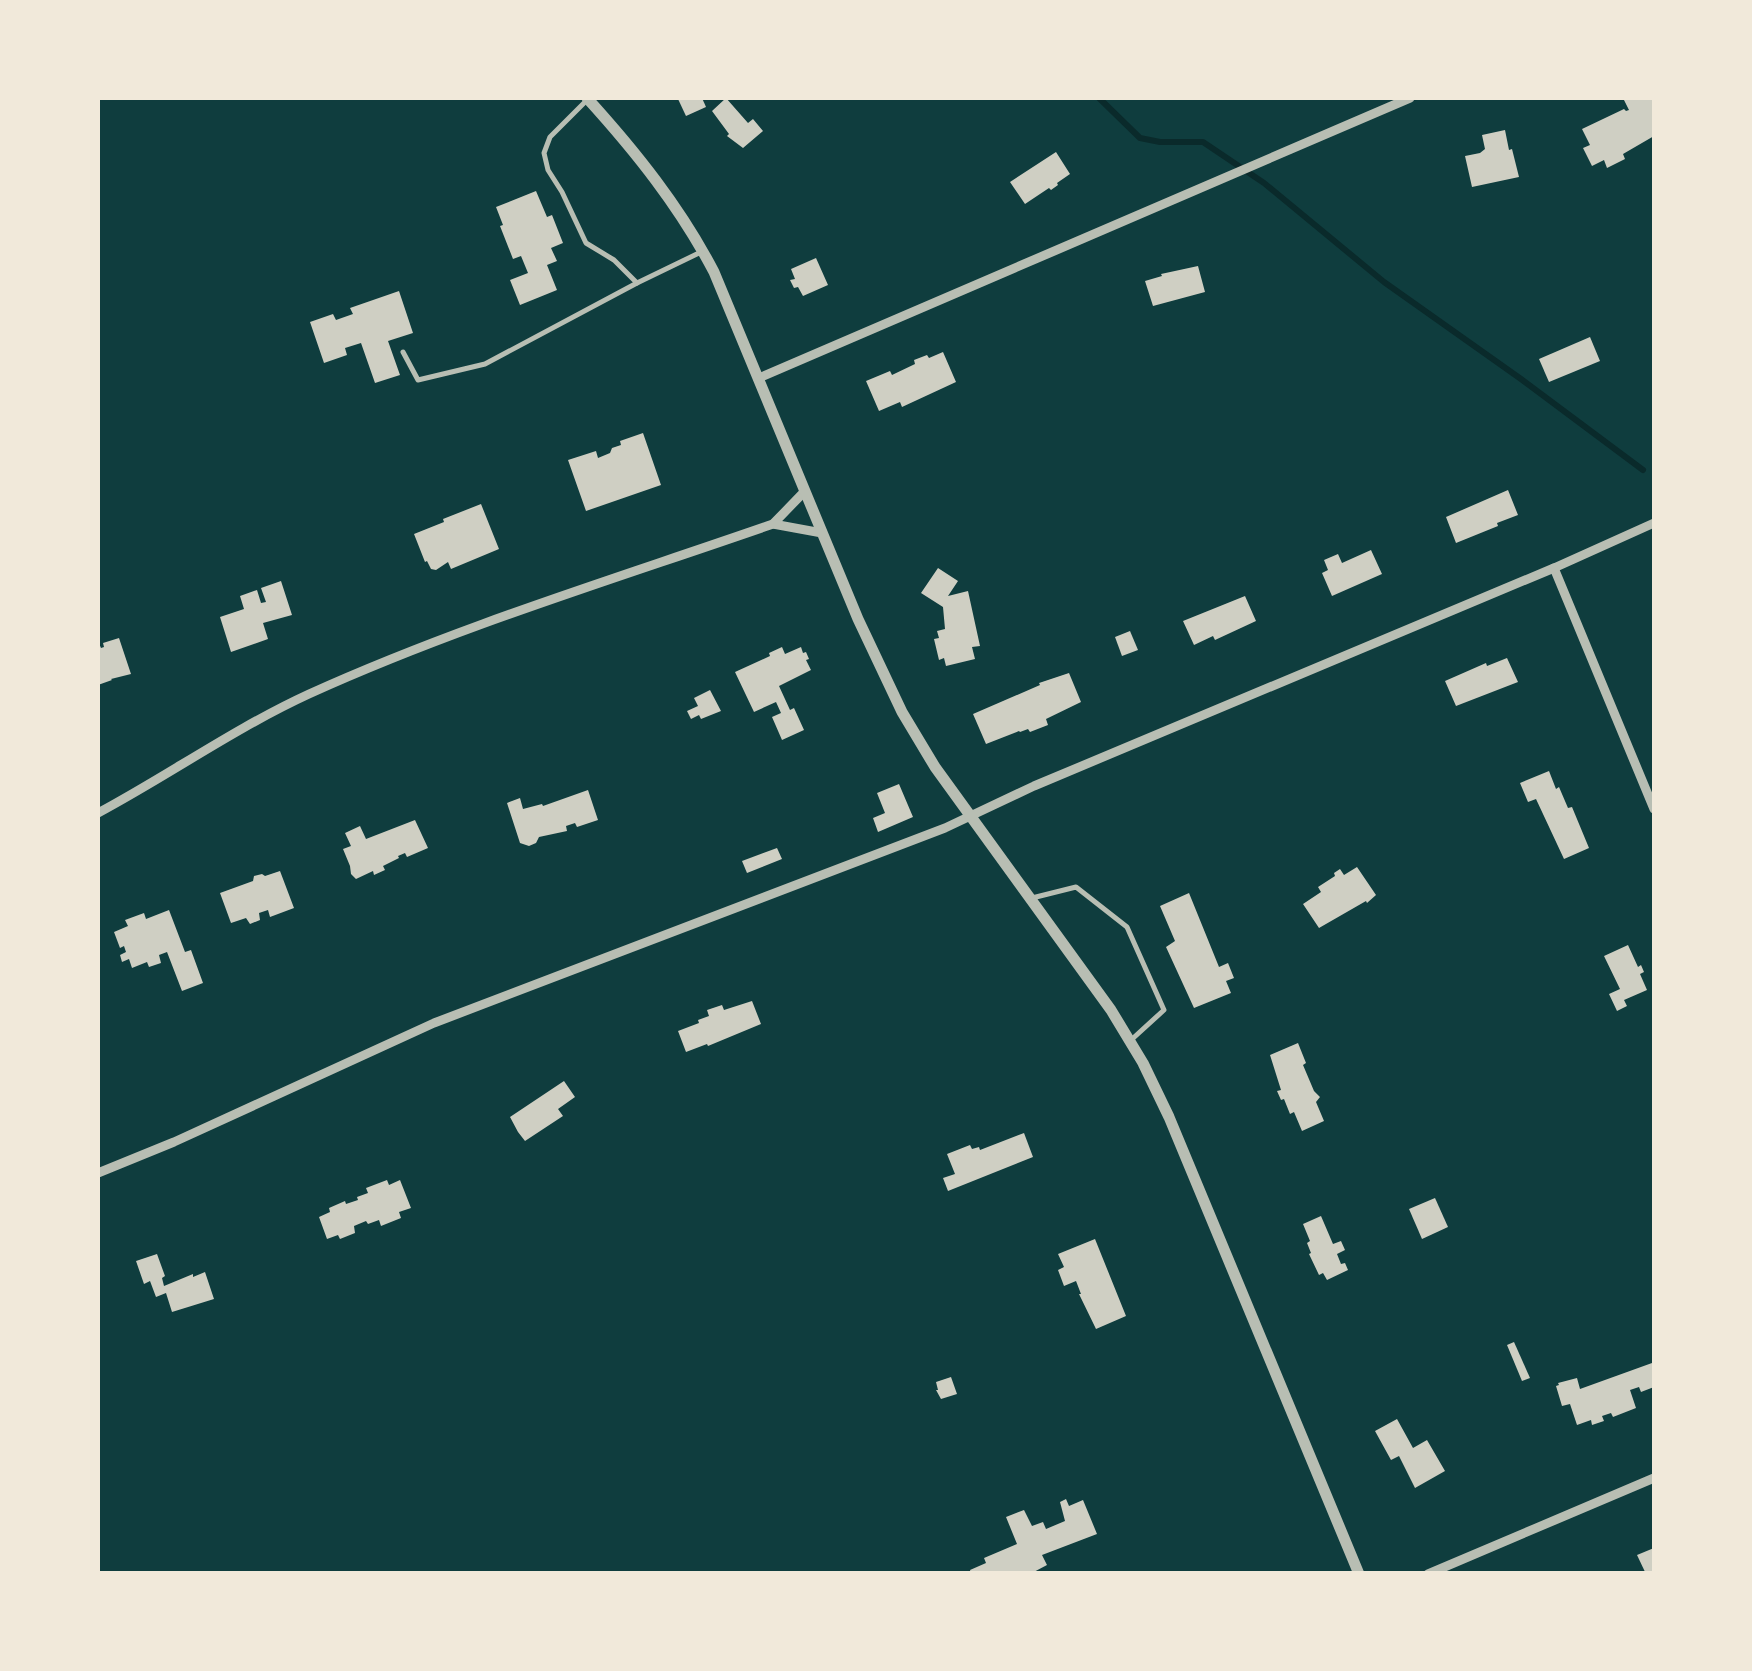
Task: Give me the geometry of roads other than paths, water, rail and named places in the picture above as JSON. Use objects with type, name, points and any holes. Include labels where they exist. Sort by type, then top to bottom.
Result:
[{"type":"street","points":[[588,98],[646,165],[703,251],[725,295],[867,641],[902,712],[929,758],[1091,980],[1130,1041],[1169,1117],[1359,1574]]},
{"type":"street","points":[[759,378],[1410,98]]},
{"type":"street","points":[[98,813],[257,719],[309,694],[444,638],[773,524],[805,491]]},
{"type":"street","points":[[98,1173],[434,1023],[945,828],[1050,778],[1654,523]]},
{"type":"street","points":[[773,524],[822,533]]},
{"type":"street","points":[[1554,568],[1654,809]]},
{"type":"street","points":[[1428,1574],[1654,1478]]},
{"type":"lane","points":[[588,98],[550,137],[544,153],[548,170],[586,243],[614,260],[637,283]]},
{"type":"lane","points":[[403,352],[418,380],[485,364],[703,251]]},
{"type":"lane","points":[[1032,898],[1076,887],[1127,927],[1164,1010],[1130,1041]]},
{"type":"waterway","points":[[1099,98],[1140,138],[1203,142],[1264,183],[1384,282],[1643,470]]}]
